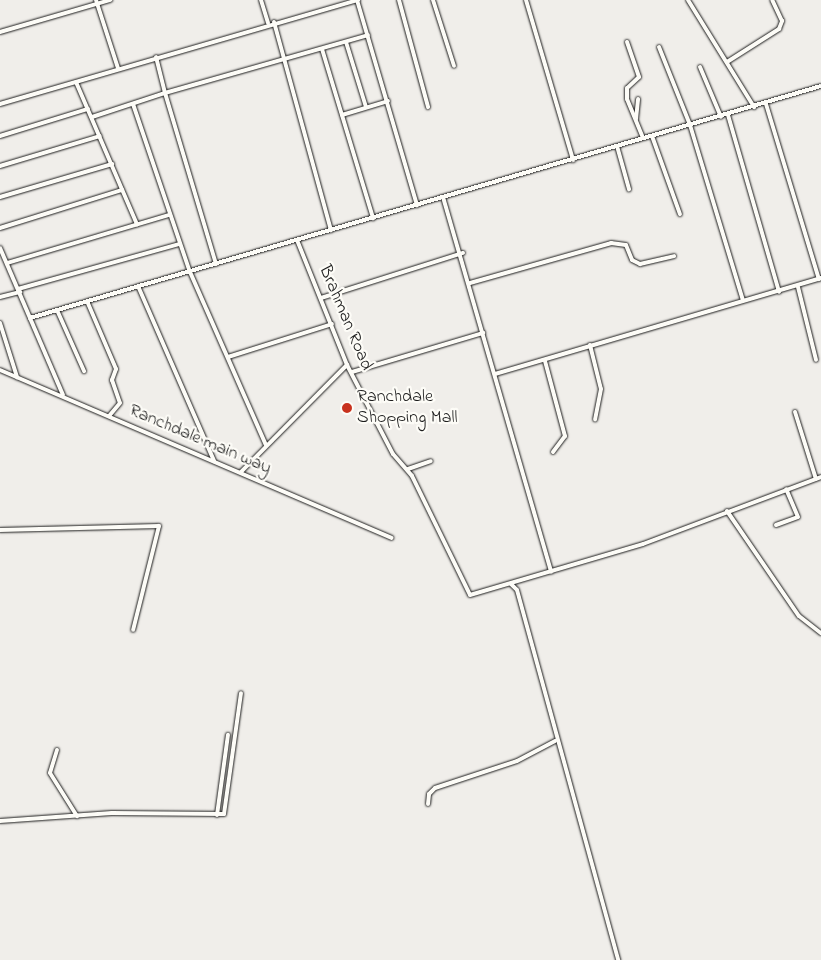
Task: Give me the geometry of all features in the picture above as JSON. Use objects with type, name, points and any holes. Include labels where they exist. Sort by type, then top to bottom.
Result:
[{"type":"street","points":[[0,32],[97,2],[110,0]]},
{"type":"street","points":[[261,0],[268,24]]},
{"type":"street","points":[[0,104],[274,22],[357,0],[417,205]]},
{"type":"street","points":[[399,0],[428,107]]},
{"type":"street","points":[[432,0],[454,66]]},
{"type":"street","points":[[526,0],[573,160]]},
{"type":"street","points":[[688,0],[754,107]]},
{"type":"street","points":[[727,62],[779,29],[782,21],[772,0]]},
{"type":"street","points":[[97,2],[118,68]]},
{"type":"street","points":[[274,22],[331,230]]},
{"type":"street","points":[[92,117],[165,93],[285,61],[368,35]]},
{"type":"street","points":[[346,42],[366,107]]},
{"type":"street","points":[[627,42],[639,77],[626,91],[643,138]]},
{"type":"street","points":[[659,47],[690,125],[743,300]]},
{"type":"street","points":[[322,49],[373,218]]},
{"type":"street","points":[[156,57],[216,264]]},
{"type":"street","points":[[700,67],[721,117]]},
{"type":"street","points":[[76,82],[137,224]]},
{"type":"street","points":[[30,318],[643,138],[766,104],[821,86]]},
{"type":"street","points":[[636,119],[638,98]]},
{"type":"street","points":[[342,115],[388,101]]},
{"type":"street","points":[[134,104],[179,244],[185,248],[190,272],[266,445]]},
{"type":"street","points":[[495,374],[545,361],[590,345],[743,300],[798,287],[820,278],[766,104]]},
{"type":"street","points":[[0,136],[88,109]]},
{"type":"street","points":[[728,115],[779,292]]},
{"type":"street","points":[[0,166],[100,136]]},
{"type":"street","points":[[652,136],[680,214]]},
{"type":"street","points":[[617,146],[629,189]]},
{"type":"street","points":[[0,197],[112,164]]},
{"type":"street","points":[[0,228],[122,190]]},
{"type":"street","points":[[442,197],[462,254],[551,572]]},
{"type":"street","points":[[7,263],[169,215]]},
{"type":"street","name":"Brahman Road","points":[[297,240],[348,365],[393,454],[408,469],[454,564],[472,596],[511,584]]},
{"type":"street","points":[[470,283],[612,242],[626,245],[632,260],[640,264],[674,256]]},
{"type":"street","points":[[0,297],[179,244]]},
{"type":"street","points":[[0,248],[63,395]]},
{"type":"street","points":[[321,298],[462,254]]},
{"type":"street","points":[[138,286],[214,462]]},
{"type":"street","points":[[798,287],[816,360]]},
{"type":"street","points":[[87,301],[116,369],[112,380],[120,403],[109,416]]},
{"type":"street","points":[[57,310],[84,371]]},
{"type":"street","points":[[0,323],[17,377]]},
{"type":"street","points":[[228,357],[332,324]]},
{"type":"street","points":[[352,372],[483,333]]},
{"type":"street","points":[[590,345],[601,389],[595,418]]},
{"type":"street","points":[[545,361],[565,436],[553,452]]},
{"type":"street","points":[[241,472],[348,365]]},
{"type":"street","name":"Ranchdale main way","points":[[0,370],[63,395],[390,537]]},
{"type":"street","points":[[795,412],[816,479]]},
{"type":"street","points":[[408,469],[431,461]]},
{"type":"street","points":[[511,584],[551,572],[821,477]]},
{"type":"street","points":[[776,525],[798,514],[786,489]]},
{"type":"street","points":[[727,511],[799,616],[821,632]]},
{"type":"street","points":[[0,530],[159,526],[133,630]]},
{"type":"street","points":[[517,590],[521,582]]},
{"type":"street","points":[[511,584],[517,590],[555,741],[618,960]]},
{"type":"street","points":[[0,821],[78,816],[217,815],[226,813],[241,693]]},
{"type":"street","points":[[217,815],[228,735]]},
{"type":"street","points":[[428,804],[436,788],[518,761],[555,741]]},
{"type":"street","points":[[57,750],[50,773],[78,816]]},
{"type":"place","name":"Ranchdale Shopping Mall","points":[[347,408]]}]
